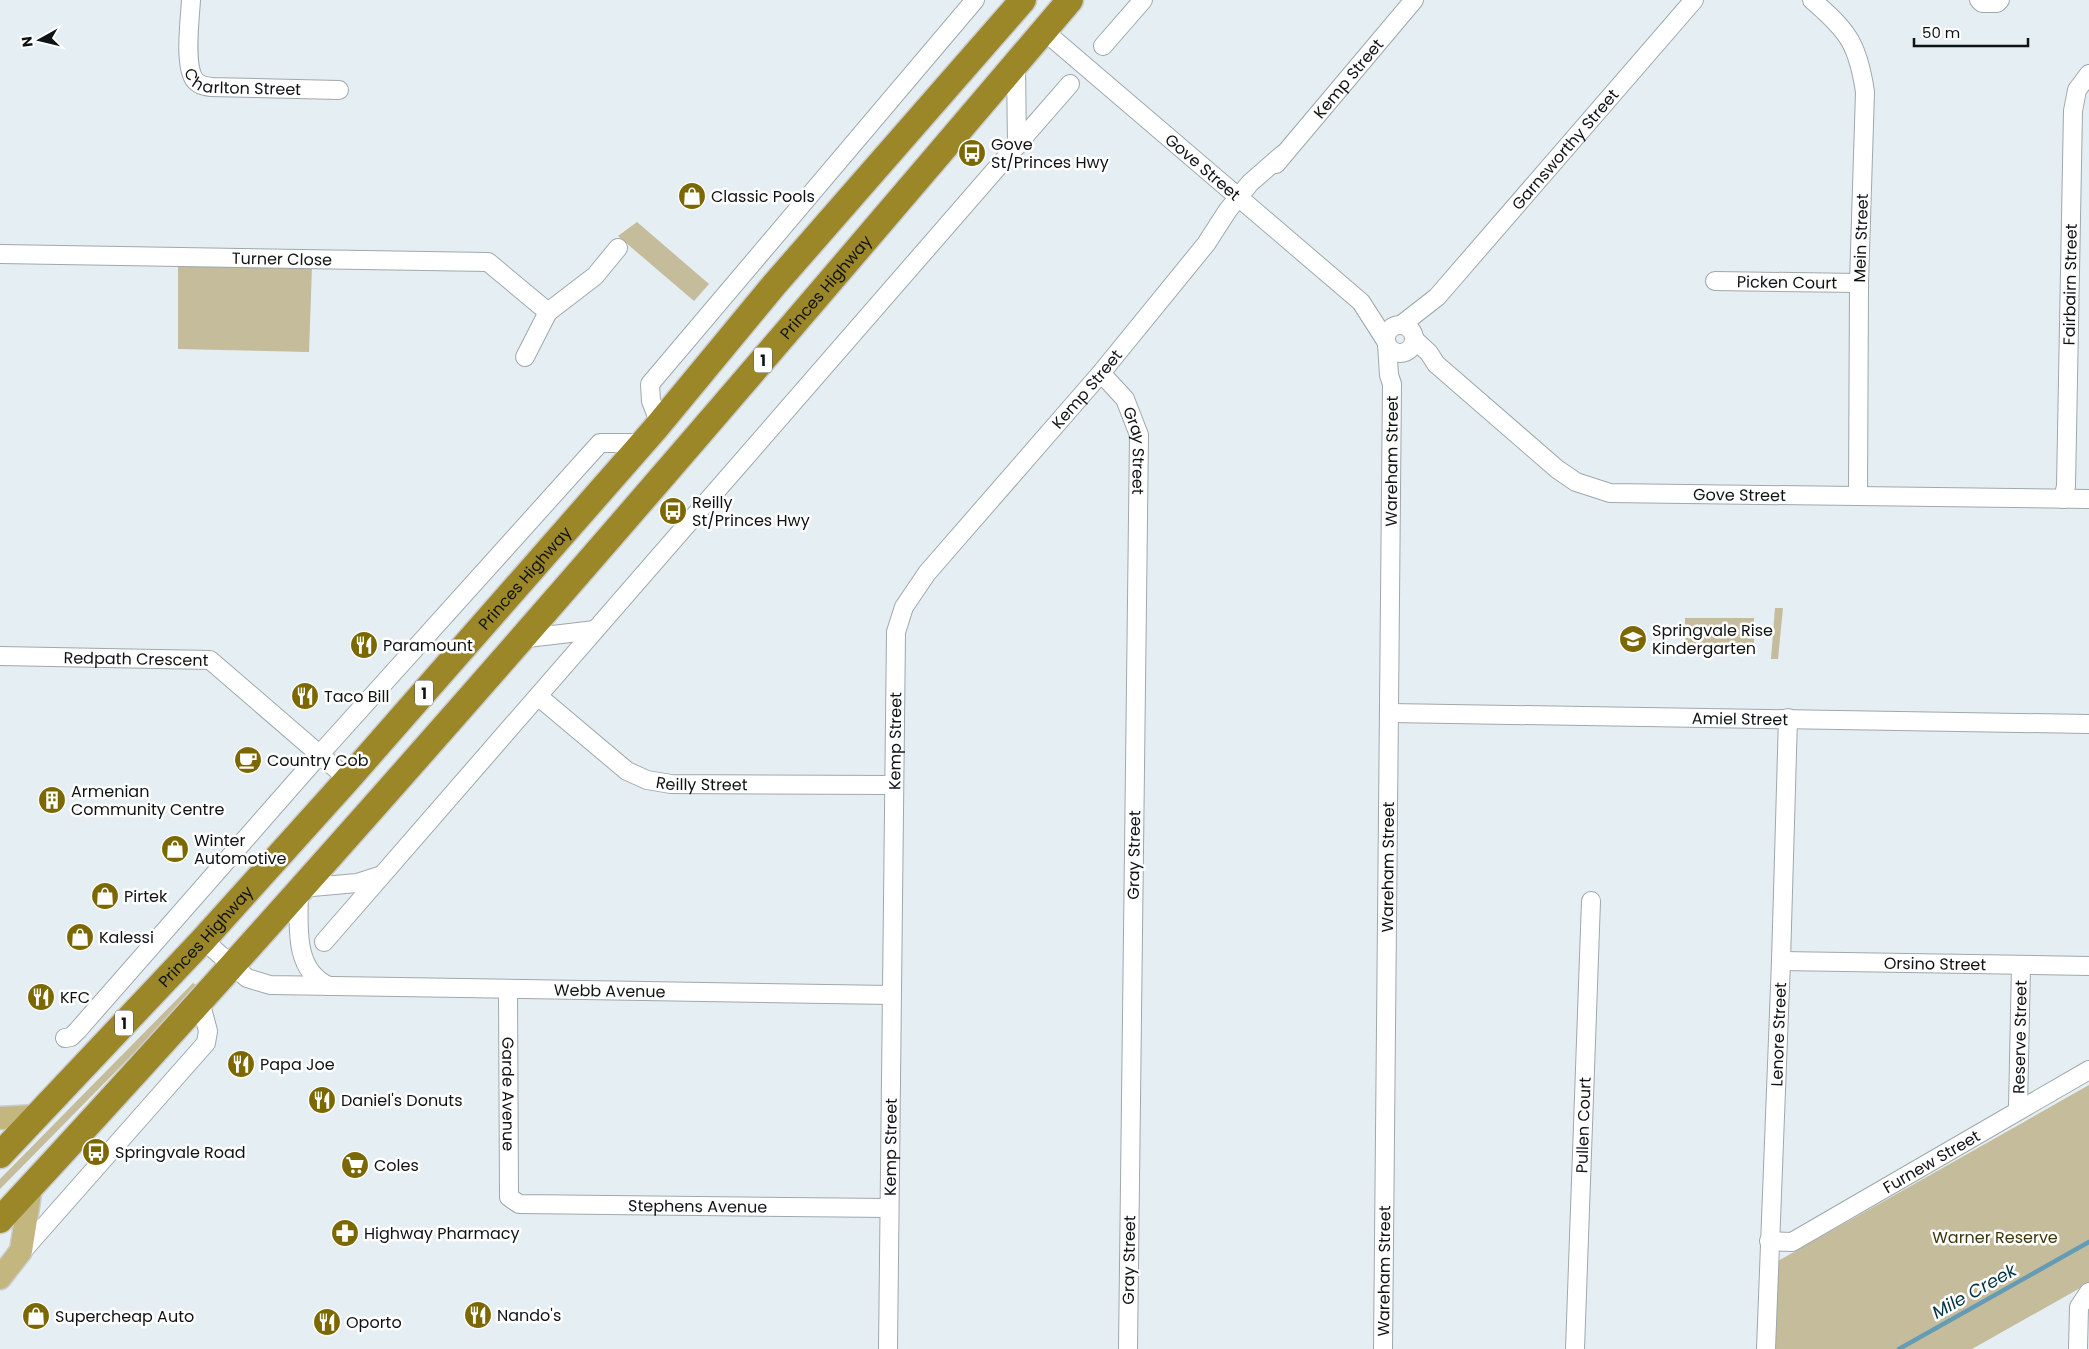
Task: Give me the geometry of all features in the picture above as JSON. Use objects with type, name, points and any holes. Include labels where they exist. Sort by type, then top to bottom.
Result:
[{"type":"highway","name":"Princes Highway","points":[[0,1220],[233,966],[706,426],[1070,0]]},
{"type":"highway","name":"Princes Highway","points":[[0,1154],[203,940],[348,779],[660,424],[774,285],[1016,2]]},
{"type":"highway","points":[[1016,2],[1044,30]]},
{"type":"main road","points":[[0,1118],[38,1116]]},
{"type":"main road","points":[[0,1278],[20,1255],[31,1187]]},
{"type":"street","name":"Charlton Street","points":[[191,0],[190,67],[194,78],[200,85],[211,87],[339,90]]},
{"type":"street","points":[[660,424],[651,401],[650,384],[974,0]]},
{"type":"street","points":[[1103,46],[1143,0]]},
{"type":"street","name":"Kemp Street","points":[[888,1349],[896,632],[904,607],[927,573],[1102,373],[1206,244],[1237,217],[1250,183],[1282,155],[1414,0]]},
{"type":"street","name":"Garnsworthy Street","points":[[1399,325],[1436,297],[1694,0]]},
{"type":"street","name":"Mein Street","points":[[1812,0],[1849,36],[1860,63],[1864,92],[1859,284],[1858,495]]},
{"type":"street","points":[[1979,0],[1982,3],[1990,4],[1997,3],[2000,0]]},
{"type":"street","name":"Gove Street","points":[[1044,30],[1362,302],[1387,342]]},
{"type":"street","points":[[1016,64],[1018,146]]},
{"type":"street","name":"Fairbairn Street","points":[[2063,498],[2066,476],[2073,111],[2077,90],[2089,74]]},
{"type":"street","points":[[324,942],[1070,84]]},
{"type":"street","points":[[525,357],[548,312],[595,276],[618,248]]},
{"type":"street","name":"Turner Close","points":[[0,254],[488,262],[548,312]]},
{"type":"street","points":[[752,264],[774,285]]},
{"type":"street","name":"Picken Court","points":[[1715,281],[1859,284]]},
{"type":"street","name":"Garnsworthy Street","points":[[1410,345],[1436,297]]},
{"type":"street","name":"Gove Street","points":[[1362,302],[1375,307],[1399,325]]},
{"type":"street","points":[[1399,325],[1410,329],[1410,345],[1395,352],[1387,342],[1390,329],[1399,325]]},
{"type":"street","name":"Wareham Street","points":[[1387,342],[1389,375],[1392,384]]},
{"type":"street","name":"Gove Street","points":[[1410,345],[1429,353],[1436,364],[1557,469],[1581,484],[1610,493],[2089,499]]},
{"type":"street","name":"Wareham Street","points":[[1383,1349],[1392,384],[1399,360],[1410,345]]},
{"type":"street","name":"Gray Street","points":[[1102,373],[1125,399],[1139,435],[1128,1349]]},
{"type":"street","name":"Princes Highway","points":[[65,1038],[73,1036],[320,754],[600,443],[642,443]]},
{"type":"street","points":[[519,639],[595,630]]},
{"type":"street","name":"Redpath Crescent","points":[[0,656],[210,660],[348,779]]},
{"type":"street","name":"Reilly Street","points":[[539,697],[627,771],[647,780],[671,784],[894,785]]},
{"type":"street","name":"Amiel Street","points":[[1390,712],[2089,724]]},
{"type":"street","name":"Lenore Street","points":[[1766,1349],[1782,961],[1788,718]]},
{"type":"street","points":[[329,986],[315,976],[302,955],[300,889],[357,883],[382,875]]},
{"type":"street","name":"Pullen Court","points":[[1574,1349],[1591,901]]},
{"type":"street","name":"Webb Avenue","points":[[203,940],[250,980],[265,984],[508,990],[891,995]]},
{"type":"street","name":"Orsino Street","points":[[1782,961],[2089,966]]},
{"type":"street","name":"Reserve Street","points":[[2018,1110],[2021,965]]},
{"type":"street","name":"Garde Avenue","points":[[508,990],[509,1197]]},
{"type":"street","points":[[20,1255],[204,1046],[209,1035],[200,1001]]},
{"type":"street","name":"Furnew Street","points":[[1769,1241],[1792,1242],[2089,1070]]},
{"type":"street","name":"Stephens Avenue","points":[[509,1197],[519,1204],[889,1208]]},
{"type":"street","points":[[2078,1349],[2079,1308],[2089,1292]]},
{"type":"green space","points":[[637,222],[709,284],[694,301],[618,236]]},
{"type":"green space","points":[[178,263],[312,266],[309,352],[178,349]]},
{"type":"green space","points":[[1775,608],[1783,608],[1778,659],[1771,659]]},
{"type":"green space","points":[[1685,618],[1754,618],[1754,653],[1685,653]]},
{"type":"green space","points":[[193,983],[199,987],[0,1189],[0,1179]]},
{"type":"green space","name":"Warner Reserve","points":[[2089,1085],[2089,1283],[1972,1349],[1774,1349],[1778,1261]]},
{"type":"waterway","name":"Mile Creek","points":[[1899,1349],[2089,1242]]},
{"type":"place","name":"Gove St/Princes Hwy","points":[[972,153]]},
{"type":"place","name":"Classic Pools","points":[[692,196]]},
{"type":"place","name":"Reilly St/Princes Hwy","points":[[673,511]]},
{"type":"place","name":"Springvale Rise Kindergarten","points":[[1633,639]]},
{"type":"place","name":"Paramount","points":[[364,645]]},
{"type":"place","name":"Taco Bill","points":[[305,696]]},
{"type":"place","name":"Country Cob","points":[[248,760]]},
{"type":"place","name":"Armenian Community Centre","points":[[52,800]]},
{"type":"place","name":"Winter Automotive","points":[[175,849]]},
{"type":"place","name":"Pirtek","points":[[105,896]]},
{"type":"place","name":"Kalessi","points":[[80,937]]},
{"type":"place","name":"KFC","points":[[41,997]]},
{"type":"place","name":"Papa Joe","points":[[241,1064]]},
{"type":"place","name":"Daniel's Donuts","points":[[322,1100]]},
{"type":"place","name":"Springvale Road","points":[[96,1152]]},
{"type":"place","name":"Coles","points":[[355,1165]]},
{"type":"place","name":"Highway Pharmacy","points":[[345,1233]]},
{"type":"place","name":"Nando's","points":[[478,1315]]},
{"type":"place","name":"Supercheap Auto","points":[[36,1316]]},
{"type":"place","name":"Oporto","points":[[327,1322]]}]
